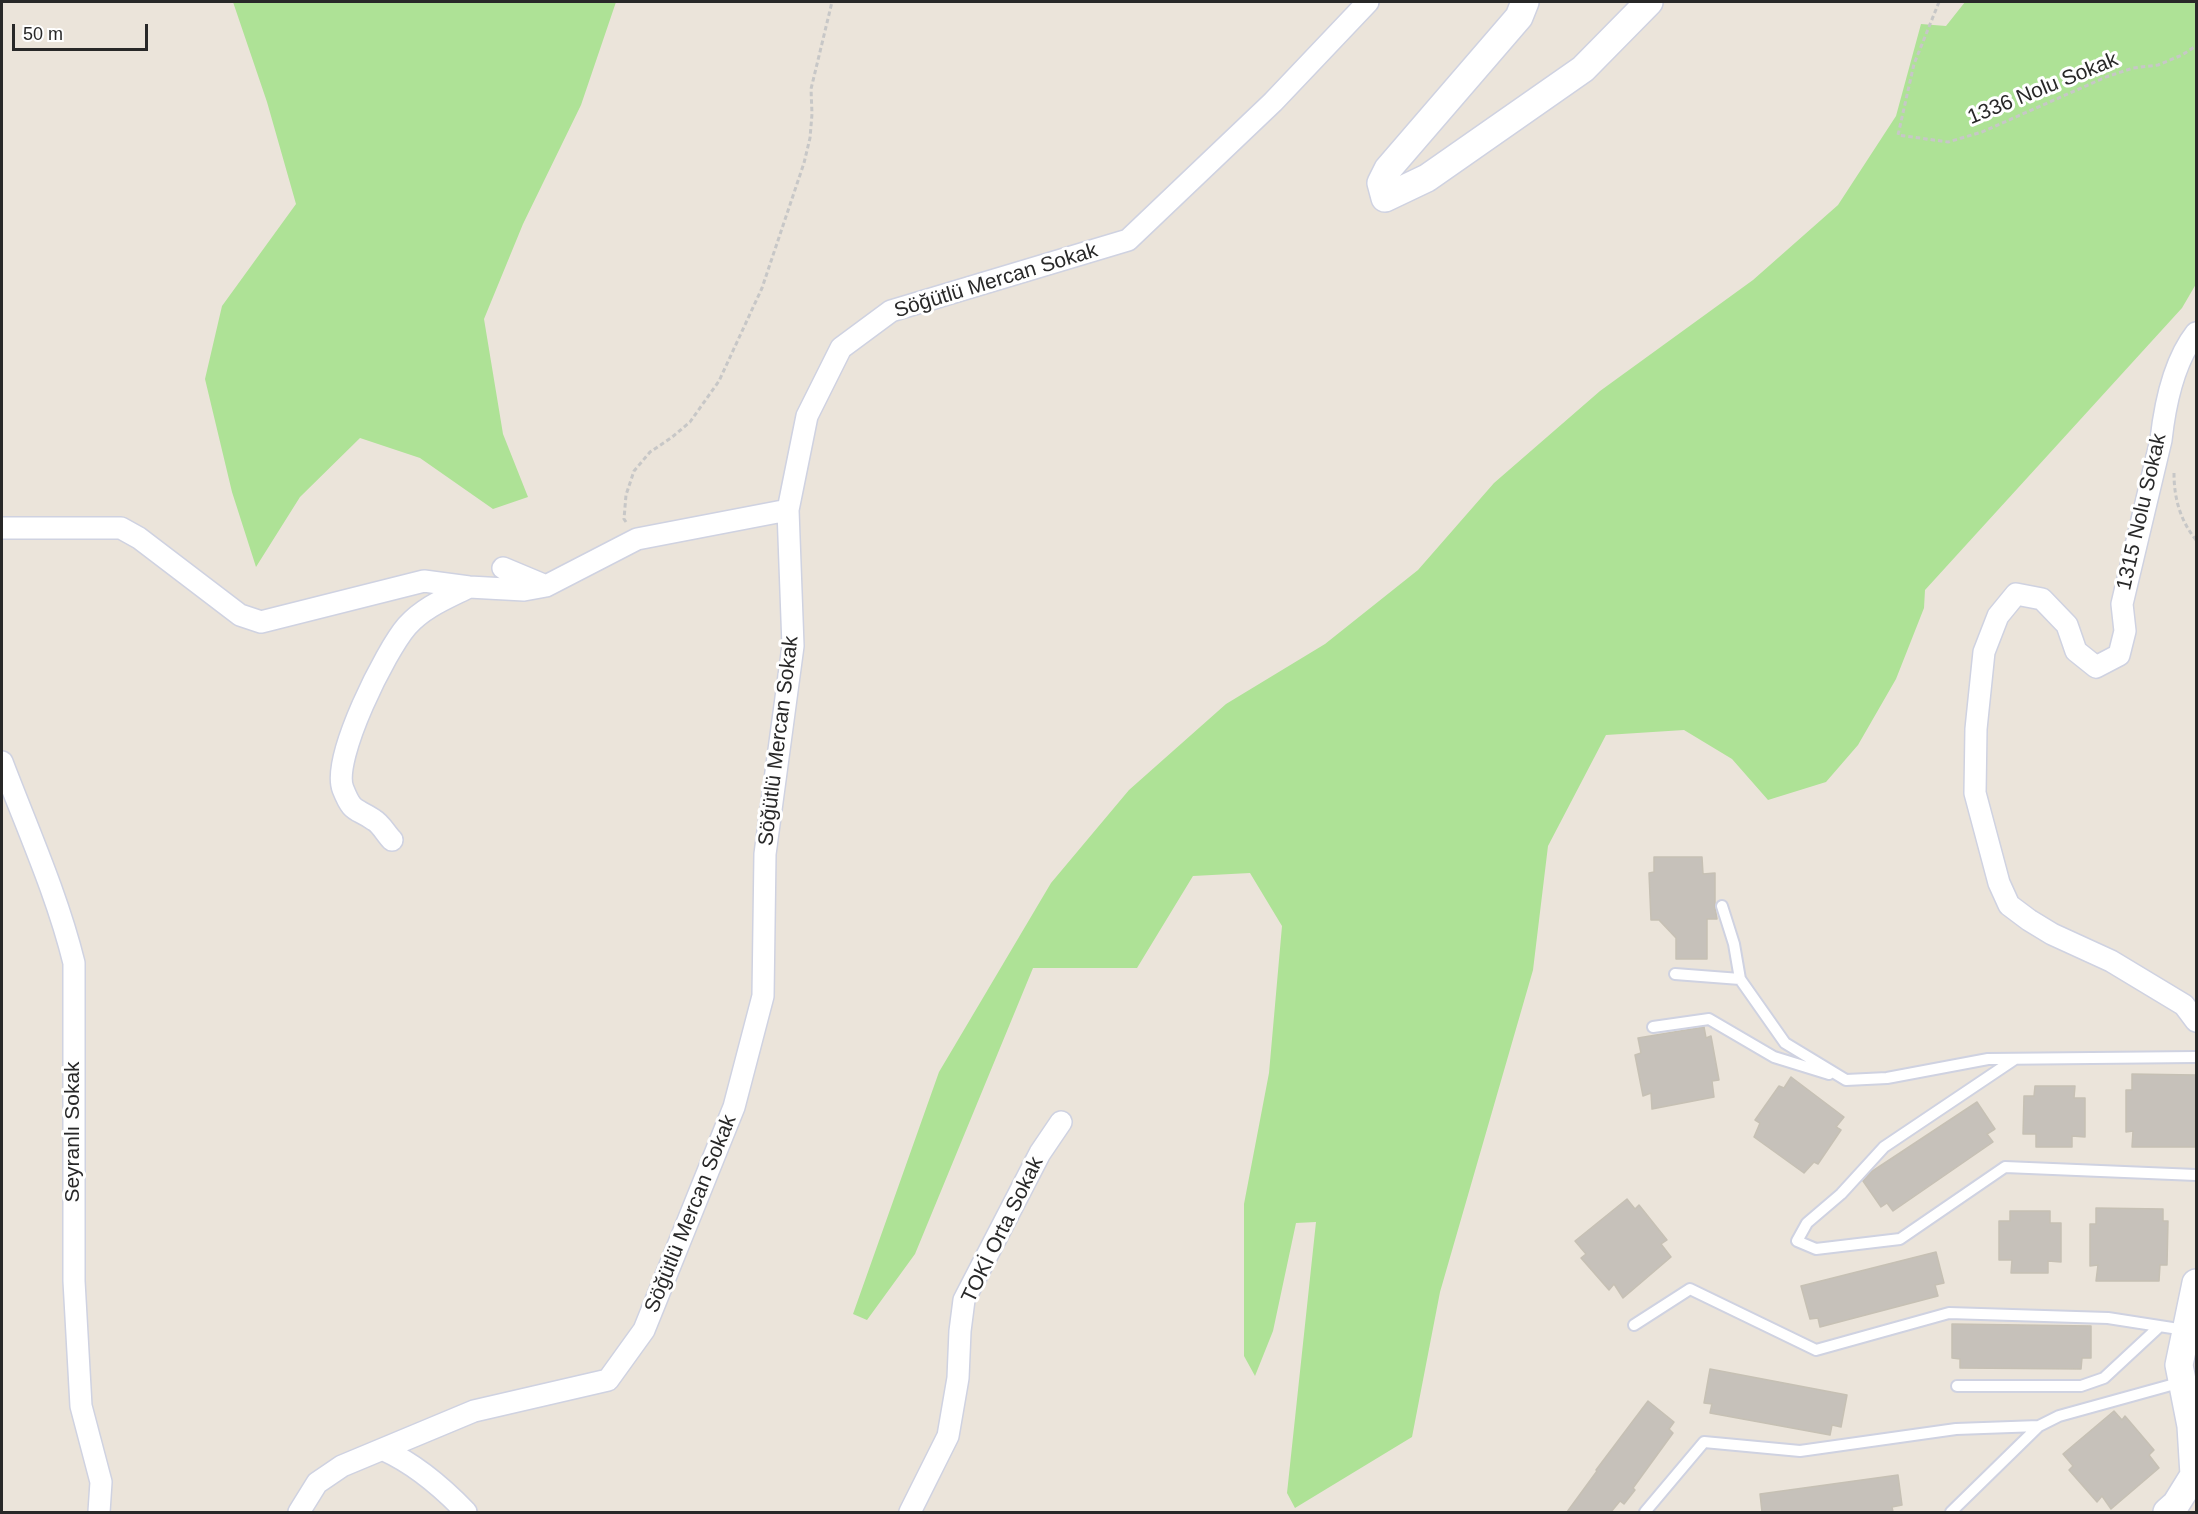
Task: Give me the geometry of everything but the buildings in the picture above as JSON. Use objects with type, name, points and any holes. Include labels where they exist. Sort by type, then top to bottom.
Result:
[{"type":"street","name":"Söğütlü Mercan Sokak","points":[[384,1450],[474,1411],[608,1380],[644,1330],[734,1107],[763,996],[765,854],[793,646],[788,510],[807,416],[841,348],[891,311],[1128,240],[1273,102],[1368,2]]},
{"type":"street","points":[[1525,2],[1519,17],[1388,169],[1381,183],[1385,198],[1427,178],[1574,75],[1649,2]]},
{"type":"street","name":"1315 Nolu Sokak","points":[[2192,1010],[2111,961],[2052,934],[2008,905],[1999,883],[1975,793],[1984,652],[1998,616],[2016,594],[2042,599],[2067,625],[2076,651],[2096,667],[2119,655],[2125,631],[2121,604],[2161,440],[2163,415],[2190,340],[2196,333]]},
{"type":"street","points":[[2,528],[121,528],[139,538],[240,615],[261,622],[424,581],[524,591],[546,586],[637,539],[788,510]]},
{"type":"street","points":[[503,568],[546,586]]},
{"type":"street","points":[[392,840],[375,820],[353,809],[342,786],[344,762],[350,736],[393,644],[408,625],[428,608],[469,587]]},
{"type":"street","name":"Seyranlı Sokak","points":[[2,762],[68,938],[74,963],[74,1281],[81,1406],[101,1482],[99,1512]]},
{"type":"street","name":"TOKİ Orta Sokak","points":[[910,1512],[948,1436],[958,1378],[964,1300],[1040,1153],[1061,1122]]},
{"type":"street","points":[[2167,1512],[2176,1504],[2194,1475],[2191,1426],[2173,1328],[2196,1283]]},
{"type":"street","points":[[299,1512],[317,1483],[342,1466],[384,1450],[406,1460],[466,1512]]},
{"type":"lane","points":[[1722,906],[1734,944],[1740,979],[1785,1043],[1846,1080]]},
{"type":"lane","points":[[1675,974],[1740,979]]},
{"type":"lane","points":[[1653,1027],[1709,1019],[1774,1057],[1846,1080],[1887,1078],[1988,1059],[2196,1057]]},
{"type":"lane","points":[[2015,1059],[1884,1147],[1841,1194],[1807,1223],[1797,1241],[1816,1249],[1900,1239],[2005,1167],[2196,1175]]},
{"type":"lane","points":[[1634,1325],[1690,1289],[1816,1350],[1949,1313],[2108,1318],[2173,1328]]},
{"type":"lane","points":[[1958,1386],[2081,1386],[2104,1378],[2173,1328]]},
{"type":"lane","points":[[1949,1512],[2039,1426],[2059,1416],[2182,1382]]},
{"type":"lane","points":[[1645,1512],[1704,1442],[1800,1451],[1956,1429],[2039,1426]]},
{"type":"path","points":[[637,539],[624,519],[626,495],[634,471],[650,452],[690,422],[719,381],[762,288],[808,147],[812,114],[811,89],[832,2]]},
{"type":"path","name":"1336 Nolu Sokak","points":[[1939,2],[1914,64],[1898,135],[1948,142],[1982,132],[2106,77],[2133,68],[2158,65],[2196,46]]},
{"type":"green space","points":[[233,2],[616,2],[581,105],[523,224],[484,319],[503,434],[528,497],[493,509],[420,458],[360,438],[300,497],[256,567],[232,492],[205,379],[222,306],[296,204],[267,102]]},
{"type":"green space","points":[[1965,2],[2196,2],[2196,284],[2182,308],[1925,590],[1924,608],[1896,679],[1858,745],[1826,782],[1768,800],[1732,759],[1684,730],[1606,735],[1548,846],[1533,970],[1440,1292],[1412,1437],[1295,1508],[1287,1493],[1316,1222],[1296,1223],[1273,1331],[1255,1376],[1244,1356],[1244,1204],[1269,1073],[1282,926],[1250,873],[1193,876],[1137,968],[1033,968],[915,1254],[867,1320],[853,1314],[939,1072],[1051,883],[1129,790],[1226,704],[1325,644],[1418,570],[1494,483],[1600,391],[1753,280],[1838,205],[1896,116],[1921,24],[1946,26]]}]
